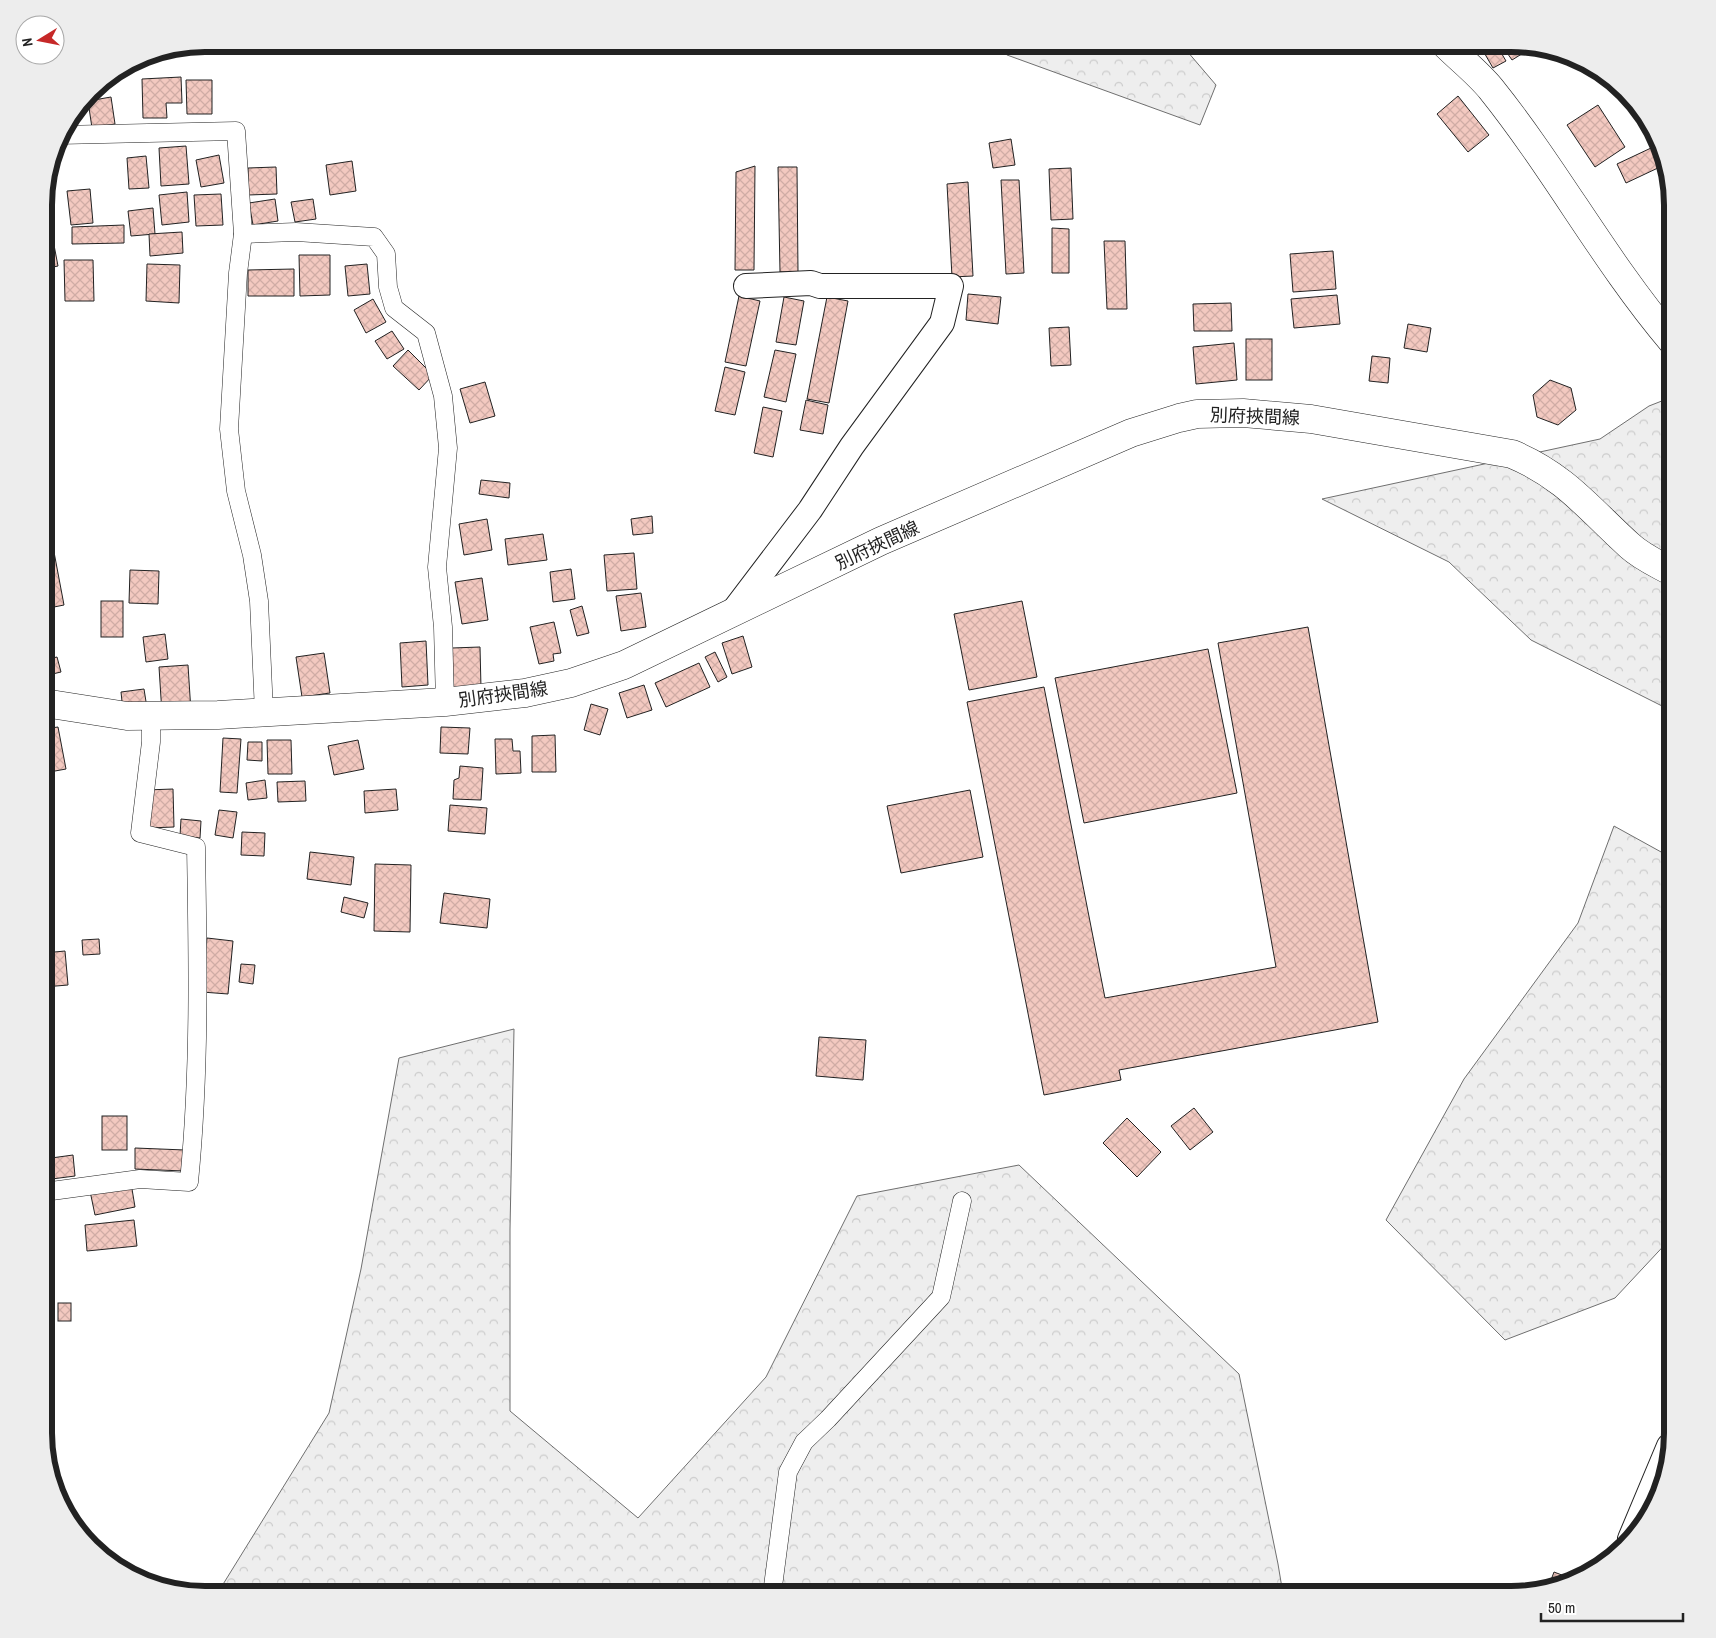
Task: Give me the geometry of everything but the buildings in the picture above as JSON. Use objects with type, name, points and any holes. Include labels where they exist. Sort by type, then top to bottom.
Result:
[{"type":"main road","points":[[1453,52],[1490,88],[1637,298],[1663,330]]},
{"type":"main road","name":"別府挾間線","points":[[53,705],[107,714],[151,716],[445,702],[524,693],[598,674],[624,665],[881,541],[1131,433],[1179,418],[1216,413],[1311,419],[1512,454],[1530,462],[1568,487],[1583,499],[1631,547],[1663,567]]},
{"type":"street","points":[[70,135],[236,131],[243,234],[238,273],[229,429],[236,491],[252,555],[259,602],[264,712]]},
{"type":"street","points":[[243,234],[296,232],[374,238],[386,254],[388,287],[394,308],[426,333],[443,396],[448,448],[437,567],[443,627],[445,702]]},
{"type":"street","points":[[730,615],[810,510],[852,446],[942,323],[951,286],[820,286],[811,283],[746,286]]},
{"type":"street","points":[[53,1191],[140,1179],[189,1182],[195,1120],[198,933],[196,847],[140,833],[151,742],[151,716]]},
{"type":"street","points":[[773,1586],[788,1472],[804,1442],[828,1419],[941,1297],[962,1201]]},
{"type":"street","points":[[1642,1510],[1657,1474]]},
{"type":"green space","points":[[1003,52],[1188,52],[1216,85],[1200,125],[1007,55]]},
{"type":"green space","points":[[1663,400],[1663,707],[1531,640],[1449,562],[1322,499],[1600,439],[1649,406]]},
{"type":"green space","points":[[1614,826],[1664,853],[1664,1246],[1615,1298],[1505,1340],[1386,1220],[1464,1079],[1578,923]]},
{"type":"green space","points":[[514,1029],[510,1229],[510,1411],[638,1518],[766,1377],[857,1196],[1019,1165],[1239,1374],[1282,1586],[222,1586],[329,1413],[361,1269],[399,1058]]}]
